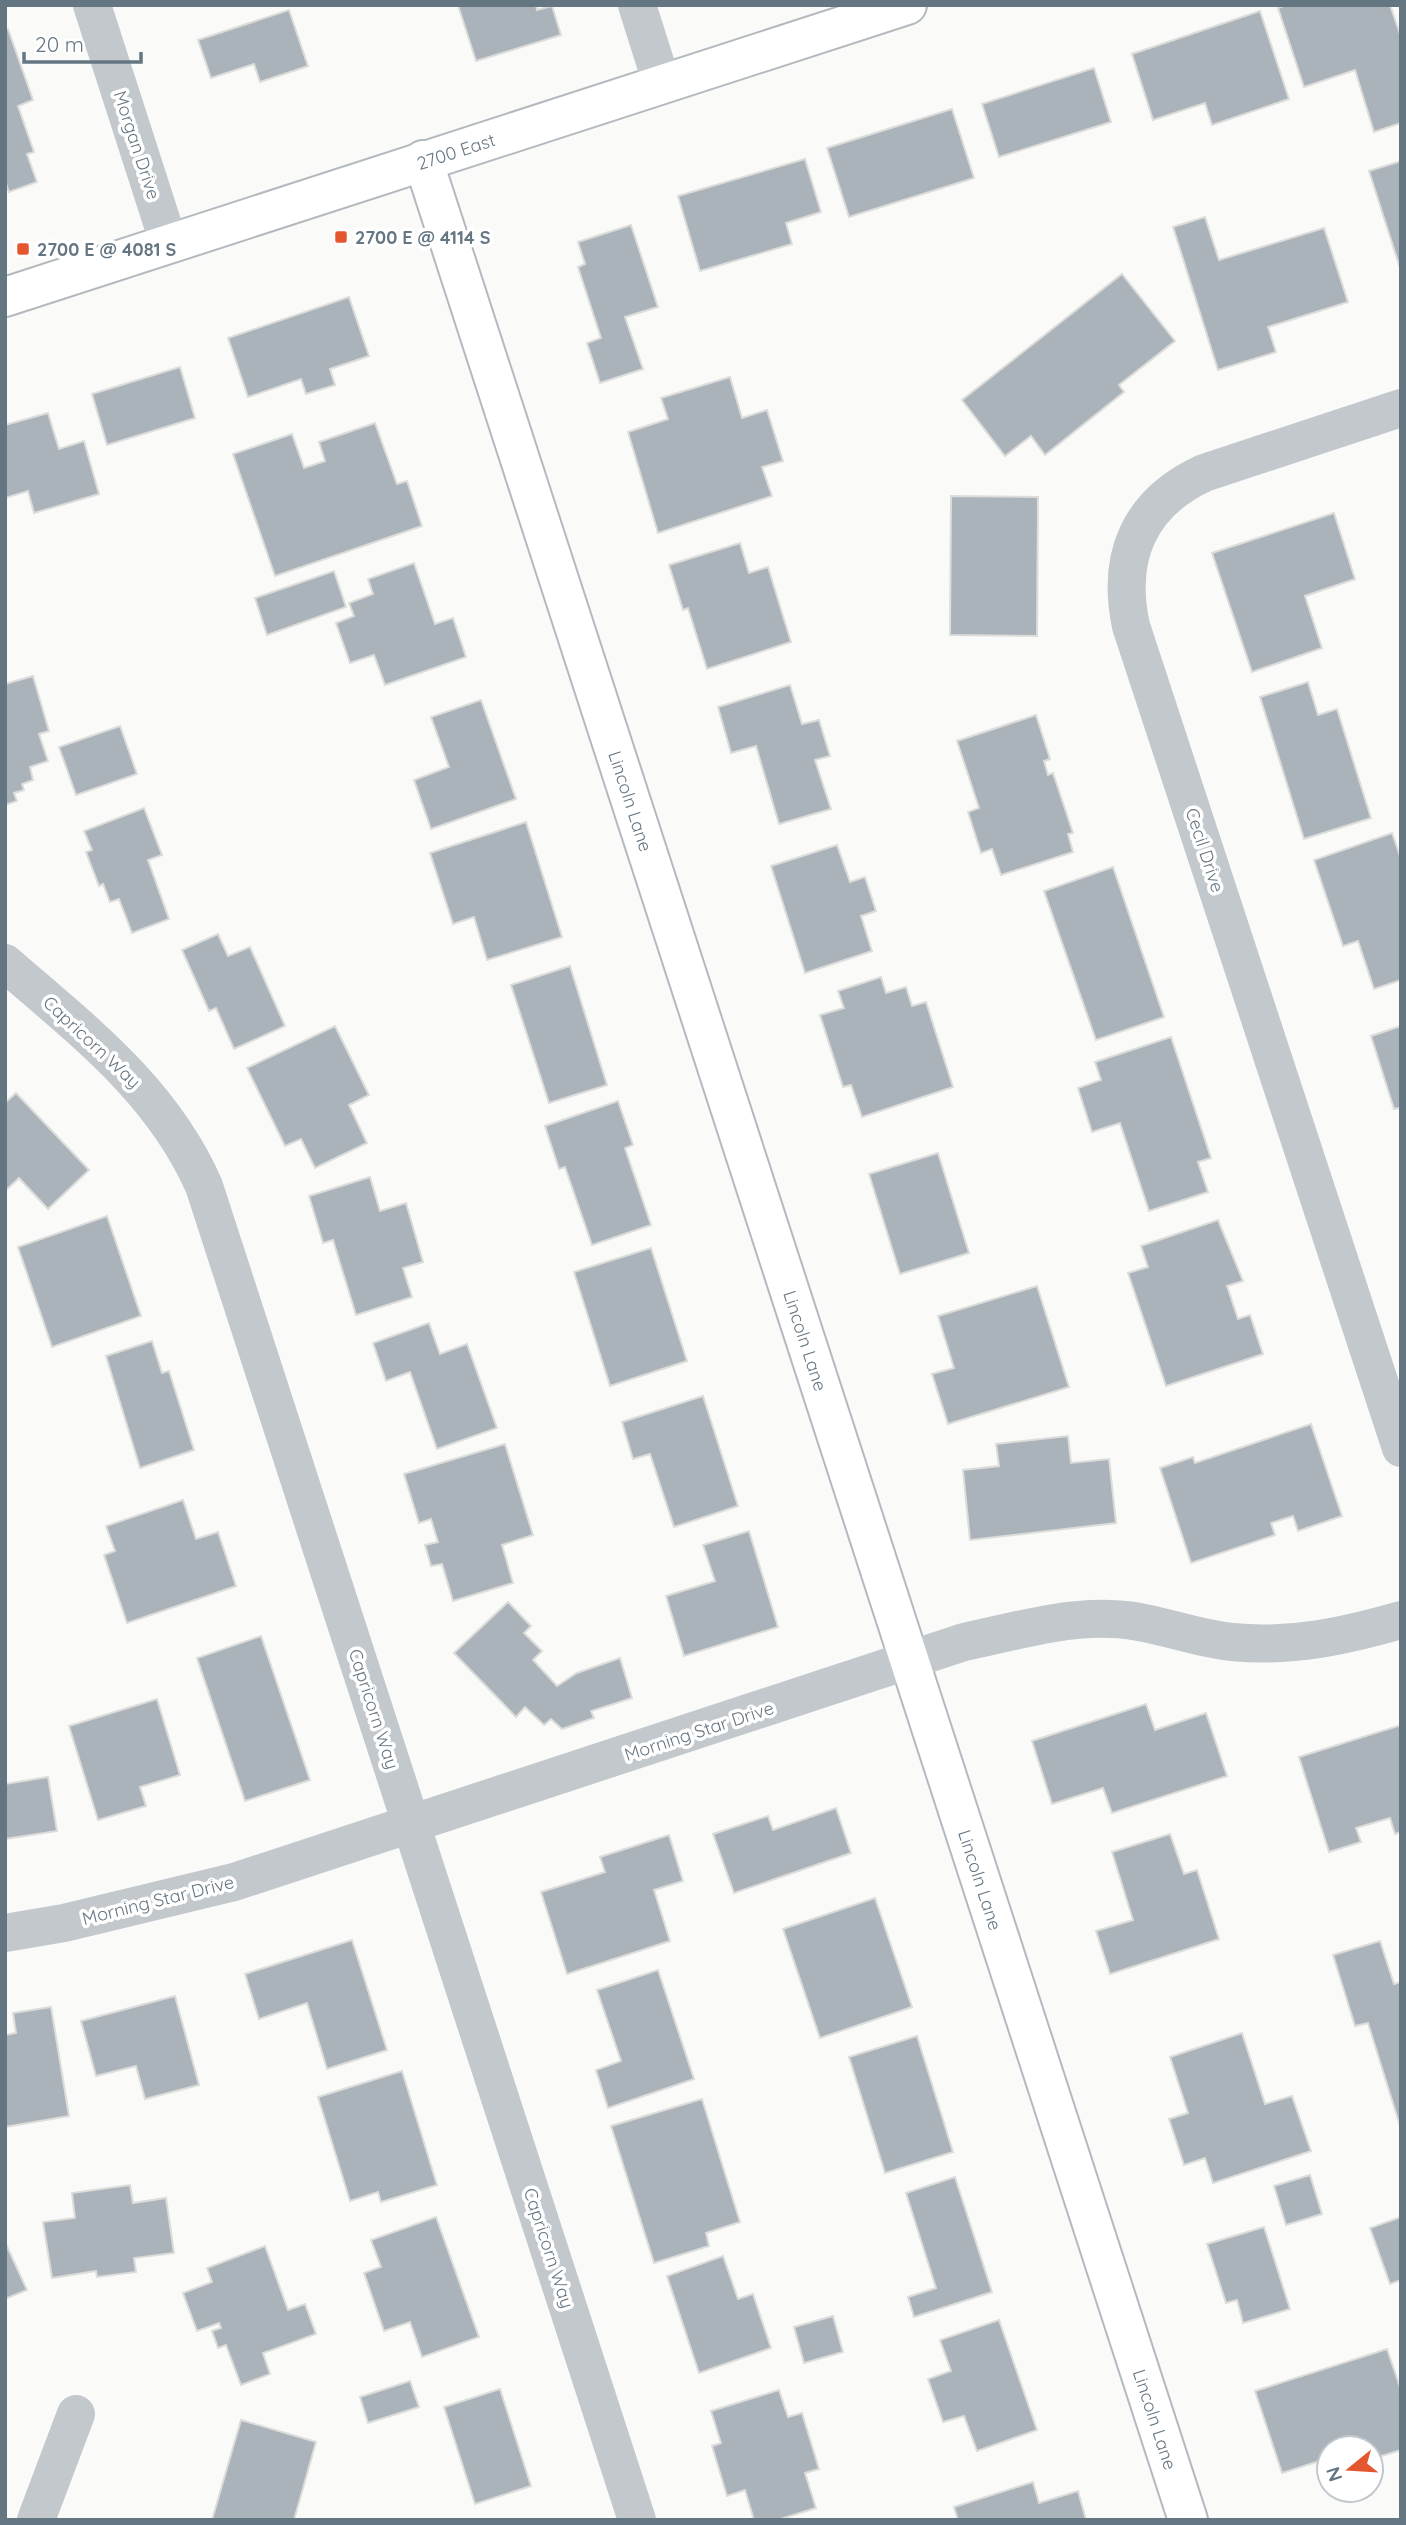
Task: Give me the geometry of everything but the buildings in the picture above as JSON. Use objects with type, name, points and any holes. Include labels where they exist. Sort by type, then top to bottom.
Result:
[{"type":"street","name":"Morgan Drive","points":[[92,5],[169,244]]},
{"type":"street","points":[[637,5],[662,84]]},
{"type":"street","name":"2700 East","points":[[5,297],[907,5]]},
{"type":"street","name":"Lincoln Lane","points":[[423,160],[1188,2520]]},
{"type":"street","name":"Cecil Drive","points":[[1401,408],[1204,473],[1182,483],[1166,494],[1141,525],[1132,546],[1125,584],[1131,626],[1401,1448]]},
{"type":"street","name":"Capricorn Way","points":[[5,963],[136,1080],[191,1156],[219,1227],[637,2520]]},
{"type":"street","name":"Morning Star Drive","points":[[5,1933],[64,1923],[234,1882],[910,1662],[964,1642],[1077,1620],[1144,1622],[1193,1636],[1259,1643],[1342,1637],[1401,1620]]},
{"type":"street","points":[[36,2520],[76,2414]]},
{"type":"place","name":"2700 E @ 4114 S","points":[[341,237]]},
{"type":"place","name":"2700 E @ 4081 S","points":[[23,249]]}]
